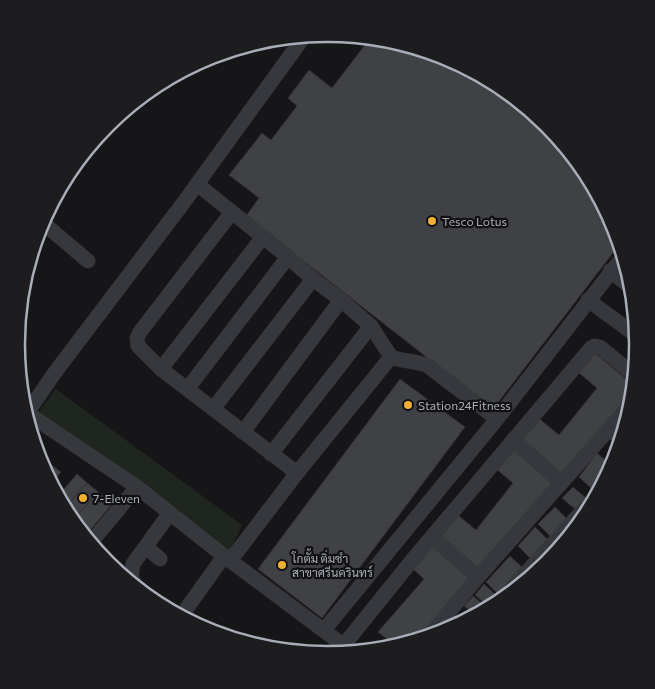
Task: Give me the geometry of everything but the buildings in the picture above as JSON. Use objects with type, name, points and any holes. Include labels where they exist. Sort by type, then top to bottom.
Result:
[{"type":"street","points":[[32,406],[56,371],[198,184],[299,44]]},
{"type":"street","points":[[198,184],[371,326],[391,357],[428,366],[497,419]]},
{"type":"street","points":[[232,212],[137,338],[138,346],[161,369],[297,473]]},
{"type":"street","points":[[49,228],[88,261]]},
{"type":"street","points":[[161,369],[263,237]]},
{"type":"street","points":[[188,388],[288,256]]},
{"type":"street","points":[[324,630],[497,419],[619,262]]},
{"type":"street","points":[[610,271],[623,281]]},
{"type":"street","points":[[213,408],[313,279]]},
{"type":"street","points":[[243,432],[341,300]]},
{"type":"street","points":[[588,300],[629,330]]},
{"type":"street","points":[[272,454],[371,326]]},
{"type":"street","points":[[349,646],[432,536],[591,348],[595,346],[600,347],[628,370]]},
{"type":"street","points":[[185,611],[391,357]]},
{"type":"street","points":[[437,626],[561,482],[621,416]]},
{"type":"street","points":[[34,418],[137,487],[227,559],[345,646]]},
{"type":"street","points":[[513,440],[561,482]]},
{"type":"street","points":[[95,538],[137,487]]},
{"type":"street","points":[[132,575],[133,564],[170,514]]},
{"type":"street","points":[[526,573],[572,522]]},
{"type":"street","points":[[432,536],[478,577]]},
{"type":"street","points":[[146,548],[160,559]]},
{"type":"shaded area","points":[[56,389],[242,525],[227,557],[34,418]]},
{"type":"place","name":"Tesco Lotus","points":[[432,221]]},
{"type":"place","name":"Station24Fitness","points":[[408,405]]},
{"type":"place","name":"7-Eleven","points":[[83,498]]},
{"type":"place","name":"โกตั้ม ติ่มซำ สาขาศรีนครินทร์","points":[[282,565]]}]
